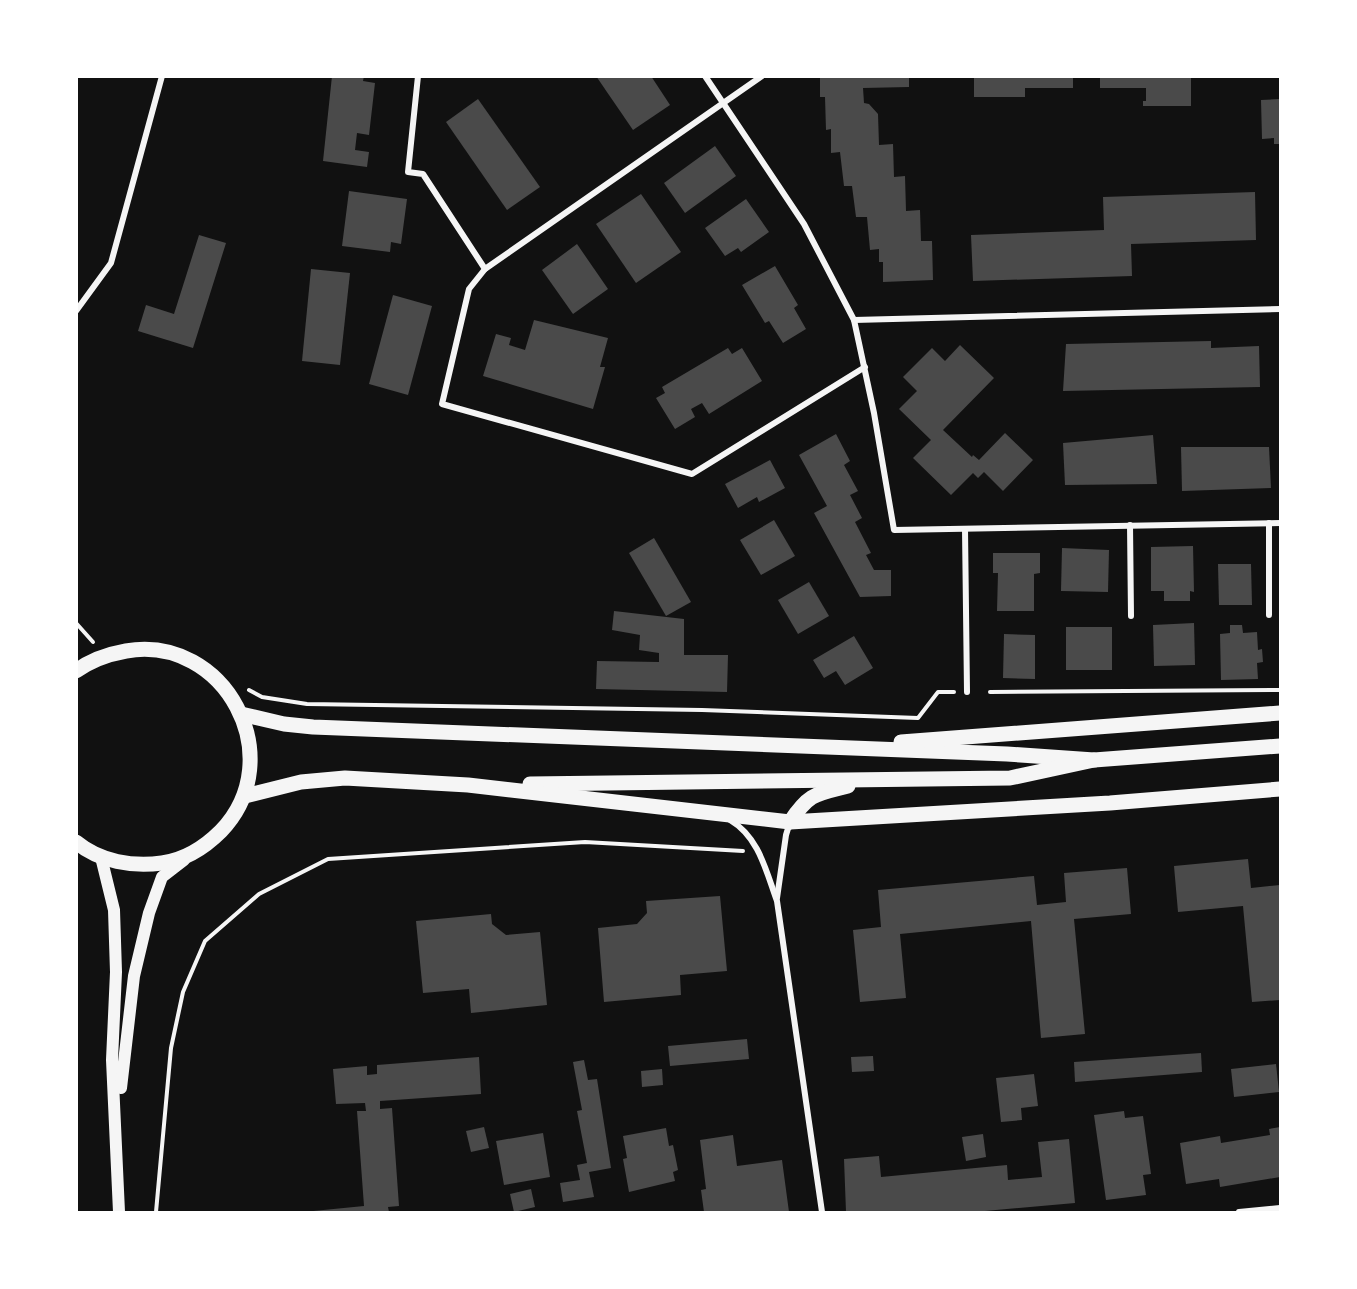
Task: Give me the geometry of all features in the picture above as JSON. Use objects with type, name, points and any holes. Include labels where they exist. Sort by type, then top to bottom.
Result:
[{"type":"main road","points":[[78,666],[109,654],[139,648],[170,652],[198,663],[216,679],[241,714],[248,730],[251,755],[245,796],[228,823],[212,840],[162,877],[149,913],[134,976],[122,1064],[117,1146]]},
{"type":"main road","points":[[820,747],[1281,713]]},
{"type":"main road","points":[[241,714],[284,724],[313,727],[1007,754],[1094,760]]},
{"type":"main road","points":[[468,785],[1010,778],[1094,760],[1281,746]]},
{"type":"main road","points":[[245,796],[301,782],[345,778],[468,785],[790,822],[1110,803],[1281,789]]},
{"type":"main road","points":[[790,822],[802,803],[816,794],[871,780]]},
{"type":"main road","points":[[76,842],[101,857],[124,863],[147,865],[170,862],[192,853]]},
{"type":"main road","points":[[101,857],[114,910],[116,972],[112,1060],[119,1212]]},
{"type":"street","points":[[76,311],[111,263],[162,76]]},
{"type":"street","points":[[418,76],[408,172],[423,174],[485,269]]},
{"type":"street","points":[[705,76],[804,225],[855,320],[894,530],[1281,523]]},
{"type":"street","points":[[762,76],[485,269],[469,289],[442,404],[692,474],[864,367]]},
{"type":"street","points":[[855,320],[1281,309]]},
{"type":"street","points":[[1269,523],[1269,615]]},
{"type":"street","points":[[1130,525],[1131,616]]},
{"type":"street","points":[[965,528],[967,692]]},
{"type":"street","points":[[719,814],[743,828],[760,852],[777,901],[822,1212]]},
{"type":"street","points":[[777,901],[786,835],[790,822]]},
{"type":"street","points":[[1239,1212],[1281,1208]]},
{"type":"path","points":[[76,622],[92,642],[98,641]]},
{"type":"path","points":[[245,687],[262,698],[307,704],[702,710],[918,718],[938,692],[955,692]]},
{"type":"path","points":[[990,692],[1281,690]]},
{"type":"path","points":[[156,1212],[171,1048],[183,992],[206,941],[259,894],[328,859],[585,842],[744,851]]},
{"type":"building","points":[[332,76],[364,76],[363,81],[375,83],[369,135],[357,133],[355,150],[369,152],[367,167],[323,161]]},
{"type":"building","points":[[596,76],[651,76],[670,105],[633,130]]},
{"type":"building","points":[[820,76],[909,76],[909,87],[863,88],[864,103],[869,104],[878,114],[879,145],[893,144],[894,177],[905,176],[906,211],[920,210],[921,241],[932,241],[933,280],[883,282],[883,262],[879,262],[879,249],[870,250],[867,217],[856,217],[852,186],[844,186],[840,152],[831,153],[831,129],[826,130],[825,97],[820,97]]},
{"type":"building","points":[[974,76],[1073,76],[1073,88],[1025,88],[1025,97],[974,97]]},
{"type":"building","points":[[1100,76],[1191,76],[1191,106],[1143,106],[1143,101],[1146,101],[1146,88],[1100,88]]},
{"type":"building","points":[[478,99],[540,187],[507,210],[446,122]]},
{"type":"building","points":[[1280,99],[1280,144],[1274,144],[1274,138],[1262,139],[1261,100]]},
{"type":"building","points":[[715,146],[736,176],[685,213],[664,183]]},
{"type":"building","points":[[349,191],[407,199],[401,244],[391,242],[390,252],[342,246]]},
{"type":"building","points":[[1255,192],[1256,240],[1131,244],[1132,276],[973,281],[971,235],[1104,230],[1103,197]]},
{"type":"building","points":[[641,194],[681,252],[636,283],[596,224]]},
{"type":"building","points":[[746,199],[769,232],[741,252],[738,248],[725,256],[705,228]]},
{"type":"building","points":[[199,235],[226,243],[193,348],[138,331],[146,305],[174,314]]},
{"type":"building","points":[[577,244],[608,289],[573,314],[542,270]]},
{"type":"building","points":[[775,266],[798,305],[794,308],[806,329],[783,343],[769,321],[765,323],[742,285]]},
{"type":"building","points":[[311,269],[350,273],[340,365],[302,361]]},
{"type":"building","points":[[393,295],[432,306],[408,395],[369,384]]},
{"type":"building","points":[[534,320],[608,338],[600,367],[605,367],[593,409],[483,376],[496,334],[511,338],[509,345],[525,350]]},
{"type":"building","points":[[1211,341],[1211,348],[1259,346],[1260,387],[1063,391],[1066,344]]},
{"type":"building","points":[[960,345],[994,378],[943,430],[972,457],[973,455],[979,460],[1005,433],[1033,460],[1003,491],[984,472],[978,478],[973,473],[951,495],[913,458],[931,440],[899,409],[917,391],[903,377],[932,348],[945,361]]},
{"type":"building","points":[[728,348],[732,354],[742,348],[762,381],[709,414],[702,403],[691,409],[695,417],[675,429],[656,398],[665,393],[662,387]]},
{"type":"building","points":[[836,434],[850,461],[844,465],[858,491],[850,495],[862,518],[855,522],[871,553],[866,555],[874,570],[891,570],[891,596],[860,597],[814,513],[827,506],[799,455]]},
{"type":"building","points":[[1153,435],[1157,484],[1065,485],[1063,443]]},
{"type":"building","points":[[1181,447],[1269,447],[1271,488],[1182,491]]},
{"type":"building","points":[[770,460],[785,488],[759,502],[757,497],[738,508],[725,484]]},
{"type":"building","points":[[774,520],[795,556],[761,575],[740,540]]},
{"type":"building","points":[[654,538],[691,602],[666,616],[629,553]]},
{"type":"building","points":[[1193,546],[1194,592],[1190,591],[1190,601],[1164,601],[1164,591],[1151,591],[1151,547]]},
{"type":"building","points":[[1062,548],[1109,550],[1108,592],[1061,591]]},
{"type":"building","points":[[993,553],[1040,553],[1040,573],[1034,574],[1034,611],[997,611],[998,573],[993,573]]},
{"type":"building","points":[[1218,564],[1251,564],[1252,605],[1219,605]]},
{"type":"building","points":[[809,582],[829,616],[798,634],[778,600]]},
{"type":"building","points":[[614,611],[684,619],[684,655],[728,655],[727,692],[596,689],[597,661],[659,662],[659,653],[639,650],[640,635],[612,630]]},
{"type":"building","points":[[1194,623],[1195,665],[1154,666],[1153,625]]},
{"type":"building","points":[[1230,625],[1242,625],[1243,633],[1257,632],[1258,650],[1262,649],[1263,662],[1257,663],[1258,679],[1221,680],[1220,634],[1230,633]]},
{"type":"building","points":[[1066,627],[1112,627],[1112,670],[1066,670]]},
{"type":"building","points":[[1004,634],[1035,635],[1035,679],[1003,678]]},
{"type":"building","points":[[854,636],[873,668],[845,685],[836,671],[824,678],[813,660]]},
{"type":"building","points":[[1248,859],[1251,888],[1280,885],[1280,1000],[1252,1002],[1243,906],[1178,912],[1174,866]]},
{"type":"building","points":[[1127,868],[1131,914],[1074,919],[1085,1034],[1041,1038],[1031,921],[900,934],[906,998],[860,1002],[853,930],[881,927],[878,890],[1034,876],[1037,905],[1066,902],[1064,873]]},
{"type":"building","points":[[720,896],[727,971],[680,975],[681,995],[604,1002],[598,928],[637,924],[647,913],[646,901]]},
{"type":"building","points":[[491,914],[492,924],[506,935],[540,932],[547,1005],[471,1013],[469,989],[423,993],[416,921]]},
{"type":"building","points":[[747,1039],[749,1059],[670,1066],[668,1046]]},
{"type":"building","points":[[1201,1053],[1202,1072],[1075,1082],[1074,1062]]},
{"type":"building","points":[[873,1056],[874,1071],[852,1072],[851,1057]]},
{"type":"building","points":[[479,1057],[481,1094],[380,1101],[380,1109],[392,1108],[399,1206],[388,1207],[389,1212],[303,1212],[364,1206],[357,1111],[366,1111],[365,1103],[336,1104],[333,1069],[367,1066],[367,1075],[377,1074],[377,1065]]},
{"type":"building","points":[[584,1060],[588,1080],[597,1079],[611,1168],[589,1172],[594,1197],[563,1202],[560,1183],[580,1180],[577,1165],[587,1163],[577,1111],[582,1110],[573,1062]]},
{"type":"building","points":[[1276,1064],[1279,1092],[1234,1097],[1231,1069]]},
{"type":"building","points":[[662,1069],[663,1085],[642,1087],[641,1071]]},
{"type":"building","points":[[1034,1074],[1038,1106],[1021,1108],[1022,1120],[1001,1122],[996,1078]]},
{"type":"building","points":[[1124,1111],[1125,1118],[1143,1116],[1151,1174],[1143,1175],[1146,1195],[1106,1200],[1094,1115]]},
{"type":"building","points":[[484,1127],[489,1148],[471,1152],[466,1131]]},
{"type":"building","points":[[1280,1127],[1280,1177],[1220,1187],[1219,1179],[1186,1184],[1180,1143],[1220,1136],[1221,1143],[1270,1135],[1269,1129]]},
{"type":"building","points":[[666,1128],[669,1146],[673,1145],[678,1170],[673,1172],[675,1181],[629,1192],[623,1159],[627,1158],[623,1136]]},
{"type":"building","points":[[543,1133],[550,1177],[504,1185],[496,1141]]},
{"type":"building","points":[[983,1134],[986,1157],[966,1161],[962,1137]]},
{"type":"building","points":[[733,1135],[737,1166],[782,1160],[789,1212],[704,1212],[701,1190],[706,1189],[700,1140]]},
{"type":"building","points":[[1069,1139],[1075,1203],[974,1212],[846,1212],[844,1159],[879,1156],[881,1177],[1007,1165],[1008,1180],[1042,1177],[1038,1142]]},
{"type":"building","points":[[531,1189],[535,1207],[514,1212],[510,1194]]}]
